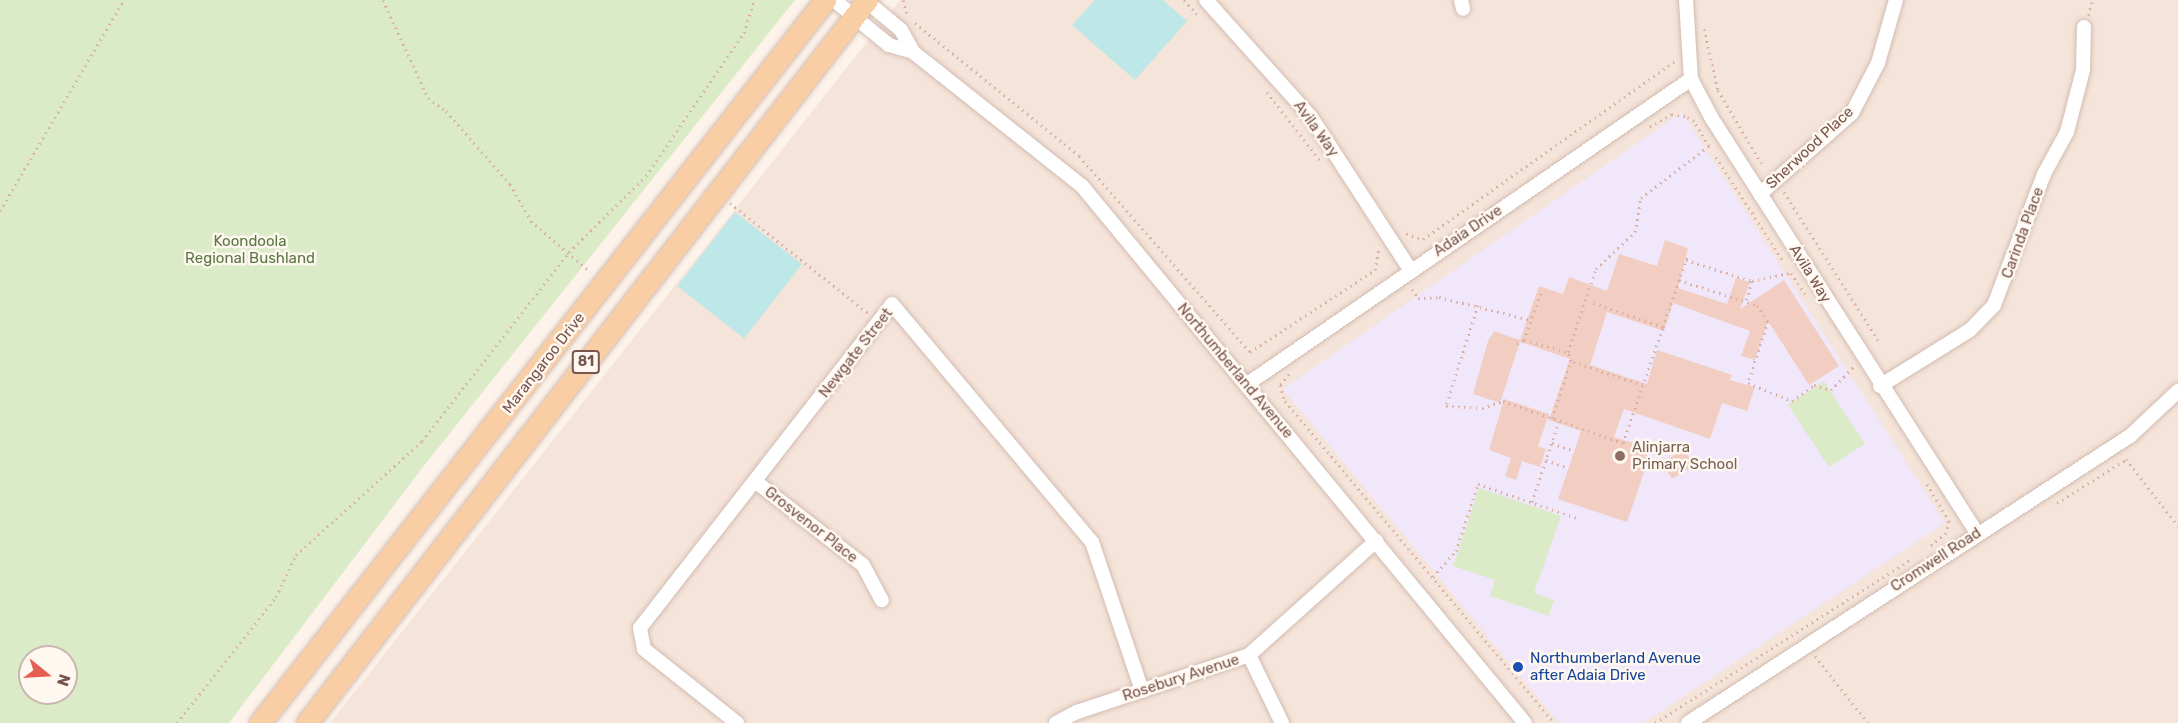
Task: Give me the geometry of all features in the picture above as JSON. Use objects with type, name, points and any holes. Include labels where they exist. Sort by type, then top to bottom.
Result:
[{"type":"main road","name":"Marangaroo Drive","points":[[260,723],[605,285],[825,0]]},
{"type":"main road","name":"81","points":[[307,723],[863,4]]},
{"type":"main road","points":[[298,723],[330,694]]},
{"type":"street","name":"Northumberland Avenue","points":[[834,0],[863,4],[901,30],[913,52]]},
{"type":"street","name":"Avila Way","points":[[1206,0],[1311,117],[1411,271]]},
{"type":"street","name":"Avila Way","points":[[1686,0],[1691,79],[1880,386],[1977,533]]},
{"type":"street","name":"Sherwood Place","points":[[1760,194],[1852,113],[1878,63],[1896,0]]},
{"type":"street","name":"Northumberland Avenue","points":[[863,4],[889,45],[913,52],[1082,186],[1525,723]]},
{"type":"street","name":"Carinda Place","points":[[1880,386],[1970,330],[1994,305],[2044,174],[2067,132],[2083,70],[2084,27]]},
{"type":"street","name":"Adaia Drive","points":[[1246,385],[1691,79]]},
{"type":"street","name":"Newgate Street","points":[[737,723],[644,649],[640,628],[756,482],[892,304],[1092,542],[1142,691]]},
{"type":"street","name":"Cromwell Road","points":[[1688,723],[1977,533],[2130,436],[2178,391]]},
{"type":"street","name":"Grosvenor Place","points":[[756,482],[863,565],[882,600]]},
{"type":"street","name":"Rosebury Avenue","points":[[1056,723],[1249,655],[1376,541]]},
{"type":"street","points":[[1249,655],[1282,723]]},
{"type":"path","points":[[0,211],[124,0]]},
{"type":"path","points":[[382,0],[428,98],[446,111],[510,184],[531,221],[605,285]]},
{"type":"path","points":[[177,723],[276,597],[296,555],[422,441],[569,252],[646,176],[744,33],[754,0]]},
{"type":"path","points":[[903,0],[905,12],[921,29],[1079,156],[1250,352],[1375,270],[1379,247],[1372,237]]},
{"type":"path","points":[[1184,0],[1200,17]]},
{"type":"path","points":[[1702,21],[1718,90],[1761,163]]},
{"type":"path","points":[[1402,232],[1423,239],[1660,75],[1680,57]]},
{"type":"path","points":[[1660,75],[1664,80]]},
{"type":"path","points":[[1262,85],[1329,174]]},
{"type":"path","points":[[1676,106],[1677,114]]},
{"type":"path","points":[[1552,418],[1571,361],[1568,352],[1596,269],[1635,232],[1641,198],[1709,146],[1694,121],[1677,114],[1642,131]]},
{"type":"path","points":[[1716,157],[1783,261]]},
{"type":"path","points":[[1783,190],[1880,343]]},
{"type":"path","points":[[717,193],[879,322]]},
{"type":"path","points":[[1478,305],[1446,406],[1482,408],[1503,401],[1623,442],[1686,259],[1752,281],[1791,273],[1810,301]]},
{"type":"path","points":[[1679,280],[1757,305],[1768,321],[1748,383],[1792,401],[1814,385],[1831,390],[1853,367]]},
{"type":"path","points":[[1746,302],[1752,281]]},
{"type":"path","points":[[1406,292],[1420,282]]},
{"type":"path","points":[[1411,288],[1418,298],[1478,305],[1531,320]]},
{"type":"path","points":[[1517,344],[1524,340],[1542,290]]},
{"type":"path","points":[[1589,301],[1663,327]]},
{"type":"path","points":[[1524,340],[1568,352]]},
{"type":"path","points":[[1571,361],[1643,385]]},
{"type":"path","points":[[1849,361],[1859,377]]},
{"type":"path","points":[[1291,372],[1280,386],[1285,400],[1554,723]]},
{"type":"path","points":[[1532,502],[1559,421]]},
{"type":"path","points":[[1552,443],[1574,451]]},
{"type":"path","points":[[2127,459],[2178,526]]},
{"type":"path","points":[[1546,460],[1568,468]]},
{"type":"path","points":[[1655,723],[1942,537],[1949,521],[1926,483]]},
{"type":"path","points":[[1433,578],[1456,551],[1478,484],[1577,518]]},
{"type":"path","points":[[1806,645],[1868,723]]},
{"type":"shaded area","points":[[900,0],[2178,0],[2178,723],[330,723]]},
{"type":"shaded area","name":"Alinjarra Primary School","points":[[1682,112],[1945,523],[1643,723],[1559,723],[1283,389]]},
{"type":"green space","name":"Koondoola Regional Bushland","points":[[0,0],[795,0],[423,467],[229,723],[0,723]]},
{"type":"green space","points":[[1824,381],[1865,444],[1829,467],[1788,404]]},
{"type":"green space","points":[[1479,488],[1561,516],[1534,593],[1554,600],[1549,616],[1490,596],[1495,580],[1453,566]]},
{"type":"water","points":[[1095,0],[1163,0],[1187,21],[1135,80],[1072,25]]},
{"type":"water","points":[[735,212],[802,264],[744,338],[677,286]]},
{"type":"building","points":[[1665,240],[1688,248],[1678,288],[1727,304],[1736,278],[1750,282],[1740,309],[1784,280],[1839,366],[1809,385],[1768,321],[1755,360],[1741,356],[1750,331],[1673,303],[1664,331],[1607,312],[1590,365],[1647,384],[1657,350],[1732,375],[1730,380],[1755,387],[1747,411],[1722,403],[1710,439],[1624,409],[1614,437],[1637,444],[1649,458],[1627,522],[1558,499],[1581,431],[1549,420],[1570,359],[1520,342],[1500,403],[1473,394],[1488,341],[1494,331],[1520,340],[1539,286],[1563,294],[1569,277],[1607,291],[1619,254],[1657,266]]},
{"type":"building","points":[[1504,399],[1549,414],[1538,446],[1546,449],[1540,467],[1522,461],[1516,480],[1505,476],[1511,458],[1489,450]]},
{"type":"building","points":[[1684,449],[1694,465],[1672,479],[1662,463]]},
{"type":"place","name":"Alinjarra Primary School","points":[[1620,456]]},
{"type":"place","name":"Northumberland Avenue after Adaia Drive","points":[[1518,667]]}]
